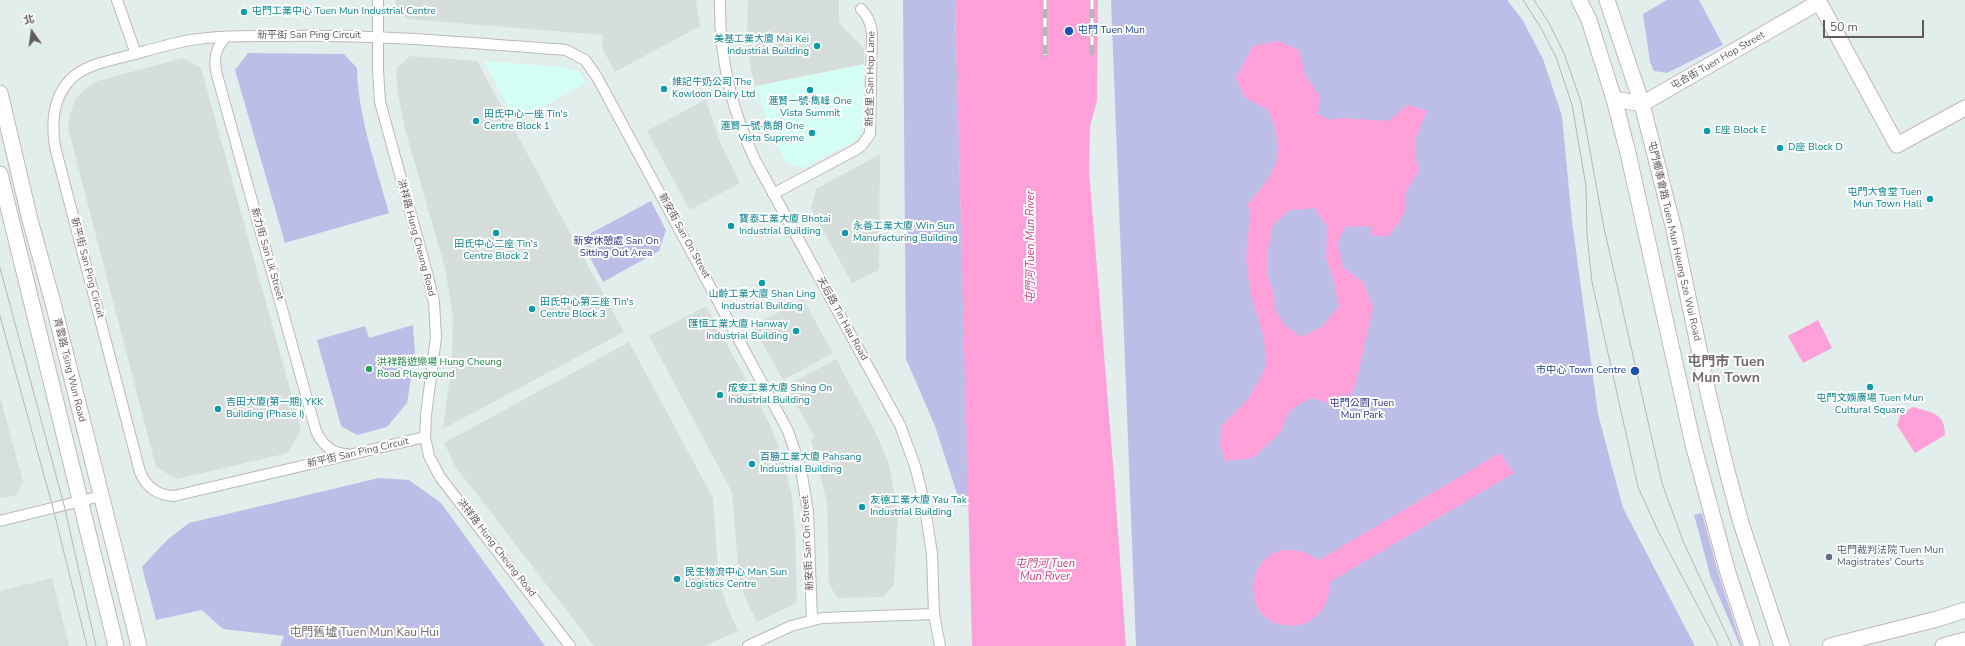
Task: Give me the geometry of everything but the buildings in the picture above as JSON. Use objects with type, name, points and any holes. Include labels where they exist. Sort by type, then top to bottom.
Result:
[{"type":"main road","points":[[1579,0],[1589,20],[1614,100],[1633,174],[1693,444],[1728,573],[1752,646]]},
{"type":"main road","name":"屯門鄉事會路 Tuen Mun Heung Sze Wui Road","points":[[1606,0],[1611,8],[1642,104],[1674,230],[1709,397],[1741,523],[1782,646]]},
{"type":"main road","points":[[1818,1],[1897,145],[1965,108]]},
{"type":"main road","name":"屯合街 Tuen Hop Street","points":[[1642,104],[1818,1]]},
{"type":"main road","name":"青雲路 Tsing Wun Road","points":[[0,93],[30,220],[53,303],[139,646]]},
{"type":"main road","points":[[1614,100],[1642,104]]},
{"type":"main road","name":"青雲路 Tsing Wun Road","points":[[0,174],[116,646]]},
{"type":"main road","points":[[1936,619],[1965,605]]},
{"type":"main road","points":[[1830,646],[1936,619],[1965,610]]},
{"type":"main road","points":[[1943,646],[1965,640]]},
{"type":"street","points":[[117,0],[136,54]]},
{"type":"street","name":"洪祥路 Hung Cheung Road","points":[[378,0],[379,88],[382,109],[434,302],[436,337],[426,415],[425,437],[429,456],[440,477],[570,646]]},
{"type":"street","name":"天后路 Tin Hau Road","points":[[720,0],[721,46],[730,93],[745,138],[773,194],[900,425],[910,450],[924,501],[929,527],[934,614],[940,646]]},
{"type":"street","name":"新合里 San Hop Lane","points":[[773,194],[857,149],[870,134],[872,33],[869,20],[861,9]]},
{"type":"street","name":"新平街 San Ping Circuit","points":[[378,36],[226,37],[186,41],[91,66],[73,77],[61,91],[57,100],[53,126],[55,146],[144,480],[153,491],[160,494],[174,496],[425,437]]},
{"type":"street","name":"新安街 San On Street","points":[[378,36],[566,50],[585,60],[592,68],[788,431],[801,469],[807,505],[812,620]]},
{"type":"street","name":"新力街 San Lik Street","points":[[226,37],[217,49],[215,57],[216,71],[316,431],[324,445],[331,450],[351,454]]},
{"type":"street","points":[[0,521],[101,496]]},
{"type":"street","points":[[748,646],[791,626],[812,620],[836,617],[934,614]]},
{"type":"shaded area","points":[[396,0],[696,0],[700,26],[615,72],[602,48],[603,35],[407,19],[395,8]]},
{"type":"shaded area","points":[[748,0],[839,0],[839,23],[864,48],[864,64],[756,86],[751,70],[747,37]]},
{"type":"shaded area","points":[[410,56],[477,61],[624,332],[443,429],[452,361],[453,316],[445,268],[405,129],[398,94],[396,69]]},
{"type":"shaded area","points":[[183,58],[201,68],[301,429],[288,453],[177,479],[156,467],[68,128],[70,114],[75,100],[85,89],[97,81]]},
{"type":"shaded area","points":[[484,61],[563,67],[580,72],[586,83],[516,121]]},
{"type":"shaded area","points":[[864,64],[863,127],[860,135],[853,142],[804,168],[786,163],[767,121],[756,86]]},
{"type":"shaded area","points":[[706,99],[719,140],[740,183],[690,210],[647,131]]},
{"type":"shaded area","name":"永善工業大廈 Win Sun Manufacturing Building","points":[[880,154],[879,270],[852,283],[811,209],[816,189]]},
{"type":"shaded area","name":"匯恒工業大廈 Hanway Industrial Building","points":[[803,299],[833,353],[783,380],[753,326]]},
{"type":"shaded area","points":[[706,306],[770,424],[783,459],[792,496],[795,529],[797,603],[757,622],[745,598],[739,578],[732,492],[649,336]]},
{"type":"shaded area","points":[[629,342],[713,498],[719,582],[727,606],[738,631],[705,646],[594,646],[455,466],[444,443]]},
{"type":"shaded area","name":"友德工業大廈 Yau Tak Industrial Building","points":[[836,359],[878,437],[889,465],[898,513],[894,584],[884,597],[838,598],[829,585],[827,502],[811,440],[815,438],[786,386]]},
{"type":"shaded area","points":[[0,397],[23,482],[16,495],[0,498]]},
{"type":"shaded area","points":[[52,578],[69,646],[0,646],[0,591]]},
{"type":"green space","points":[[903,0],[955,0],[969,505],[961,506],[935,426],[906,359]]},
{"type":"green space","name":"屯門公園 Tuen Mun Park","points":[[1111,0],[1507,0],[1522,19],[1543,59],[1562,116],[1572,221],[1598,414],[1623,508],[1695,646],[1136,646]]},
{"type":"green space","points":[[1667,0],[1699,0],[1723,45],[1667,73],[1654,71],[1650,62],[1643,14]]},
{"type":"green space","points":[[248,53],[344,54],[357,68],[358,86],[364,123],[389,213],[285,243],[235,70]]},
{"type":"green space","name":"新安休憩處 San On Sitting Out Area","points":[[651,201],[666,230],[659,251],[603,282],[580,239]]},
{"type":"green space","name":"洪祥路遊樂場 Hung Cheung Road Playground","points":[[413,325],[415,354],[407,403],[387,427],[357,435],[341,426],[317,340],[365,326],[369,338]]},
{"type":"green space","points":[[379,478],[409,480],[441,503],[545,646],[280,646],[284,636],[223,629],[202,610],[156,620],[142,567],[167,540],[189,523]]},
{"type":"green space","points":[[1702,513],[1719,576],[1742,646],[1740,646],[1711,578],[1694,515]]},
{"type":"water","name":"屯門河 Tuen Mun River","points":[[955,0],[1098,0],[1097,101],[1090,126],[1089,171],[1114,476],[1126,646],[972,646]]},
{"type":"water","points":[[1279,41],[1299,50],[1305,75],[1320,96],[1317,113],[1330,120],[1341,118],[1388,121],[1408,105],[1427,111],[1416,140],[1415,153],[1419,170],[1406,192],[1405,213],[1389,236],[1372,236],[1371,226],[1345,227],[1337,243],[1343,267],[1363,282],[1373,308],[1356,382],[1348,402],[1332,404],[1311,398],[1290,410],[1280,433],[1253,458],[1225,461],[1220,444],[1222,425],[1244,404],[1259,381],[1266,365],[1264,340],[1250,291],[1246,258],[1250,215],[1248,204],[1273,171],[1278,150],[1274,126],[1268,110],[1244,97],[1236,78],[1253,46]],"holes":[[[1315,208],[1327,227],[1326,258],[1333,278],[1339,306],[1322,327],[1301,337],[1284,324],[1275,309],[1273,291],[1267,274],[1268,249],[1273,225],[1290,210]]]},
{"type":"water","points":[[1818,320],[1832,348],[1803,363],[1788,336]]},
{"type":"water","points":[[1913,407],[1931,412],[1940,418],[1943,422],[1945,435],[1915,453],[1897,425],[1901,414]]},
{"type":"water","points":[[1500,453],[1514,473],[1330,582],[1325,605],[1318,614],[1308,622],[1290,626],[1284,625],[1267,618],[1257,606],[1254,590],[1256,574],[1264,560],[1278,551],[1296,550],[1319,560]]},
{"type":"tram line","points":[[1523,0],[1541,28],[1556,57],[1572,105],[1586,186],[1587,235],[1592,282],[1638,487],[1658,531],[1719,646]]},
{"type":"tram line","points":[[1534,0],[1549,23],[1564,53],[1581,102],[1604,228],[1662,483],[1683,541],[1732,646]]},
{"type":"tram line","points":[[0,268],[64,505],[96,646]]},
{"type":"tram line","points":[[0,316],[53,508],[87,646]]},
{"type":"railway","points":[[1045,0],[1045,55]]},
{"type":"railway","points":[[1092,0],[1092,53]]},
{"type":"place","name":"屯門工業中心 Tuen Mun Industrial Centre","points":[[244,12]]},
{"type":"place","name":"屯門 Tuen Mun","points":[[1069,31]]},
{"type":"place","name":"美基工業大廈 Mai Kei Industrial Building","points":[[817,46]]},
{"type":"place","name":"維記牛奶公司 The Kowloon Dairy Ltd","points":[[664,89]]},
{"type":"place","name":"滙賢一號·雋峰 One Vista Summit","points":[[810,90]]},
{"type":"place","name":"田氏中心一座 Tin's Centre Block 1","points":[[476,121]]},
{"type":"place","name":"E座 Block E","points":[[1707,131]]},
{"type":"place","name":"滙賢一號·雋朗 One Vista Supreme","points":[[812,133]]},
{"type":"place","name":"D座 Block D","points":[[1780,148]]},
{"type":"place","name":"屯門大會堂 Tuen Mun Town Hall","points":[[1930,199]]},
{"type":"place","name":"寶泰工業大廈 Bhotai Industrial Building","points":[[731,226]]},
{"type":"place","name":"田氏中心二座 Tin's Centre Block 2","points":[[496,233]]},
{"type":"place","name":"永善工業大廈 Win Sun Manufacturing Building","points":[[845,233]]},
{"type":"place","name":"山齡工業大廈 Shan Ling Industrial Building","points":[[762,283]]},
{"type":"place","name":"田氏中心第三座 Tin's Centre Block 3","points":[[532,309]]},
{"type":"place","name":"匯恒工業大廈 Hanway Industrial Building","points":[[796,331]]},
{"type":"place","name":"洪祥路遊樂場 Hung Cheung Road Playground","points":[[369,369]]},
{"type":"place","name":"市中心 Town Centre","points":[[1635,371]]},
{"type":"place","name":"屯門文娛廣場 Tuen Mun Cultural Square","points":[[1870,387]]},
{"type":"place","name":"成安工業大廈 Shing On Industrial Building","points":[[720,395]]},
{"type":"place","name":"吉田大廈(第一期) YKK Building (Phase I)","points":[[218,409]]},
{"type":"place","name":"百勝工業大廈 Pahsang Industrial Building","points":[[752,464]]},
{"type":"place","name":"友德工業大廈 Yau Tak Industrial Building","points":[[862,507]]},
{"type":"place","name":"屯門裁判法院 Tuen Mun Magistrates' Courts","points":[[1829,557]]},
{"type":"place","name":"民生物流中心 Man Sun Logistics Centre","points":[[677,579]]},
{"type":"district","name":"屯門市 Tuen Mun Town","points":[[1726,372]]},
{"type":"district","name":"屯門舊墟 Tuen Mun Kau Hui","points":[[364,633]]}]
